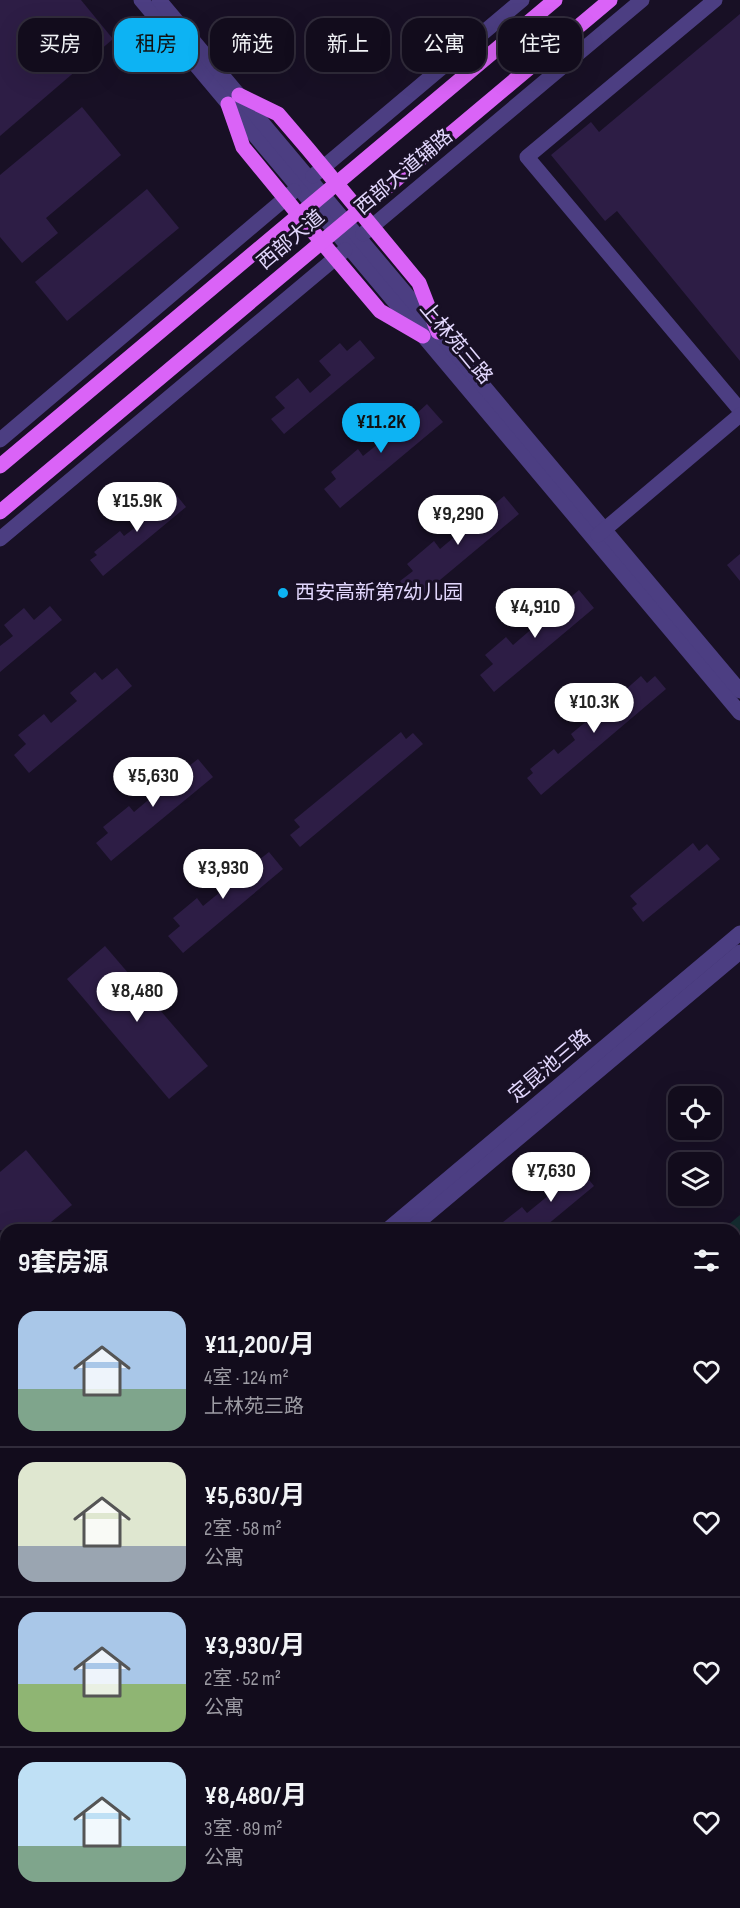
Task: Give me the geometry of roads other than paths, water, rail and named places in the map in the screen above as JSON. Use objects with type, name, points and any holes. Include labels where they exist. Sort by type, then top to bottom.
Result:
[{"type":"main road","name":"西部大道","points":[[0,465],[555,0]]},
{"type":"main road","name":"西部大道","points":[[0,513],[610,0]]},
{"type":"main road","points":[[234,100],[278,114],[323,167],[419,283],[431,334],[380,311],[285,199],[243,147],[234,100]]},
{"type":"street","name":"上林苑三路","points":[[141,0],[234,100],[354,242],[599,534],[740,713]]},
{"type":"street","name":"上林苑三路","points":[[159,0],[234,100]]},
{"type":"street","points":[[0,440],[522,0]]},
{"type":"street","name":"西部大道辅路","points":[[0,539],[642,0]]},
{"type":"street","points":[[715,0],[527,157],[740,410]]},
{"type":"street","points":[[599,534],[740,415]]},
{"type":"street","name":"上林苑三路","points":[[599,534],[740,691]]},
{"type":"street","points":[[737,948],[740,924]]},
{"type":"street","name":"定昆池三路","points":[[394,1224],[737,948]]},
{"type":"street","name":"定昆池三路","points":[[416,1224],[737,948]]},
{"type":"place","name":"西安高新第7幼儿园","points":[[283,593]]}]
